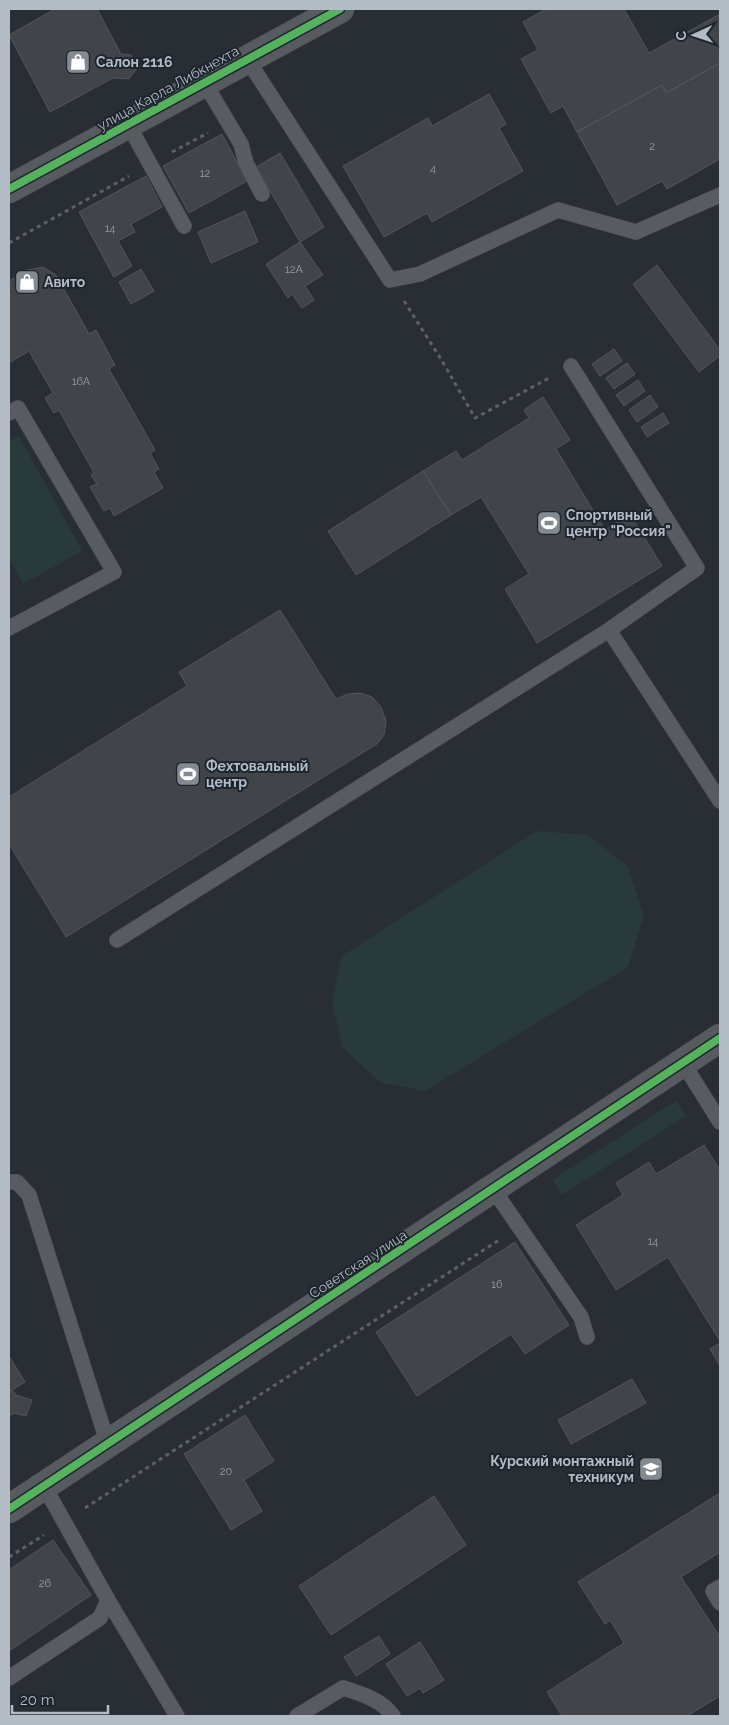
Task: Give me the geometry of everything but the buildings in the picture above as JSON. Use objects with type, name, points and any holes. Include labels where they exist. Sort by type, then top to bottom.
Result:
[{"type":"street","name":"улица Карла Либкнехта","points":[[9,189],[340,9]]},
{"type":"street","name":"Советская улица","points":[[9,1509],[720,1038]]},
{"type":"lane","points":[[247,59],[390,280],[420,274],[558,210],[636,232],[720,195]]},
{"type":"lane","points":[[204,82],[241,144],[246,164],[262,194]]},
{"type":"lane","points":[[128,124],[184,226]]},
{"type":"lane","points":[[117,940],[609,630],[697,568],[571,366]]},
{"type":"lane","points":[[9,413],[18,408],[114,572],[9,628]]},
{"type":"lane","points":[[609,630],[720,801]]},
{"type":"lane","points":[[683,1063],[720,1122]]},
{"type":"lane","points":[[9,1182],[17,1182],[29,1195],[108,1444]]},
{"type":"lane","points":[[493,1189],[581,1317],[587,1337]]},
{"type":"lane","points":[[44,1486],[108,1600],[177,1716]]},
{"type":"lane","points":[[720,1587],[713,1591],[720,1603]]},
{"type":"lane","points":[[9,1678],[100,1618],[108,1600]]},
{"type":"lane","points":[[296,1716],[343,1688],[369,1697],[389,1710],[393,1716]]},
{"type":"path","points":[[390,280],[441,359],[474,418],[571,366]]},
{"type":"path","points":[[9,1557],[519,1227]]},
{"type":"shaded area","points":[[19,436],[82,551],[23,584],[9,558],[9,441]]},
{"type":"shaded area","points":[[537,831],[588,835],[628,867],[644,916],[628,967],[425,1091],[380,1082],[343,1048],[332,1002],[342,956]]},
{"type":"shaded area","points":[[676,1101],[686,1116],[562,1195],[552,1180]]},
{"type":"cycle path","points":[[9,189],[340,9]]},
{"type":"cycle path","points":[[9,1509],[720,1038]]},
{"type":"place","name":"Салон 2116","points":[[78,62]]},
{"type":"place","name":"Авито","points":[[27,282]]},
{"type":"place","name":"Спортивный центр \"Россия\"","points":[[549,523]]},
{"type":"place","name":"Фехтовальный центр","points":[[188,774]]},
{"type":"place","name":"Курский монтажный техникум","points":[[651,1469]]}]
